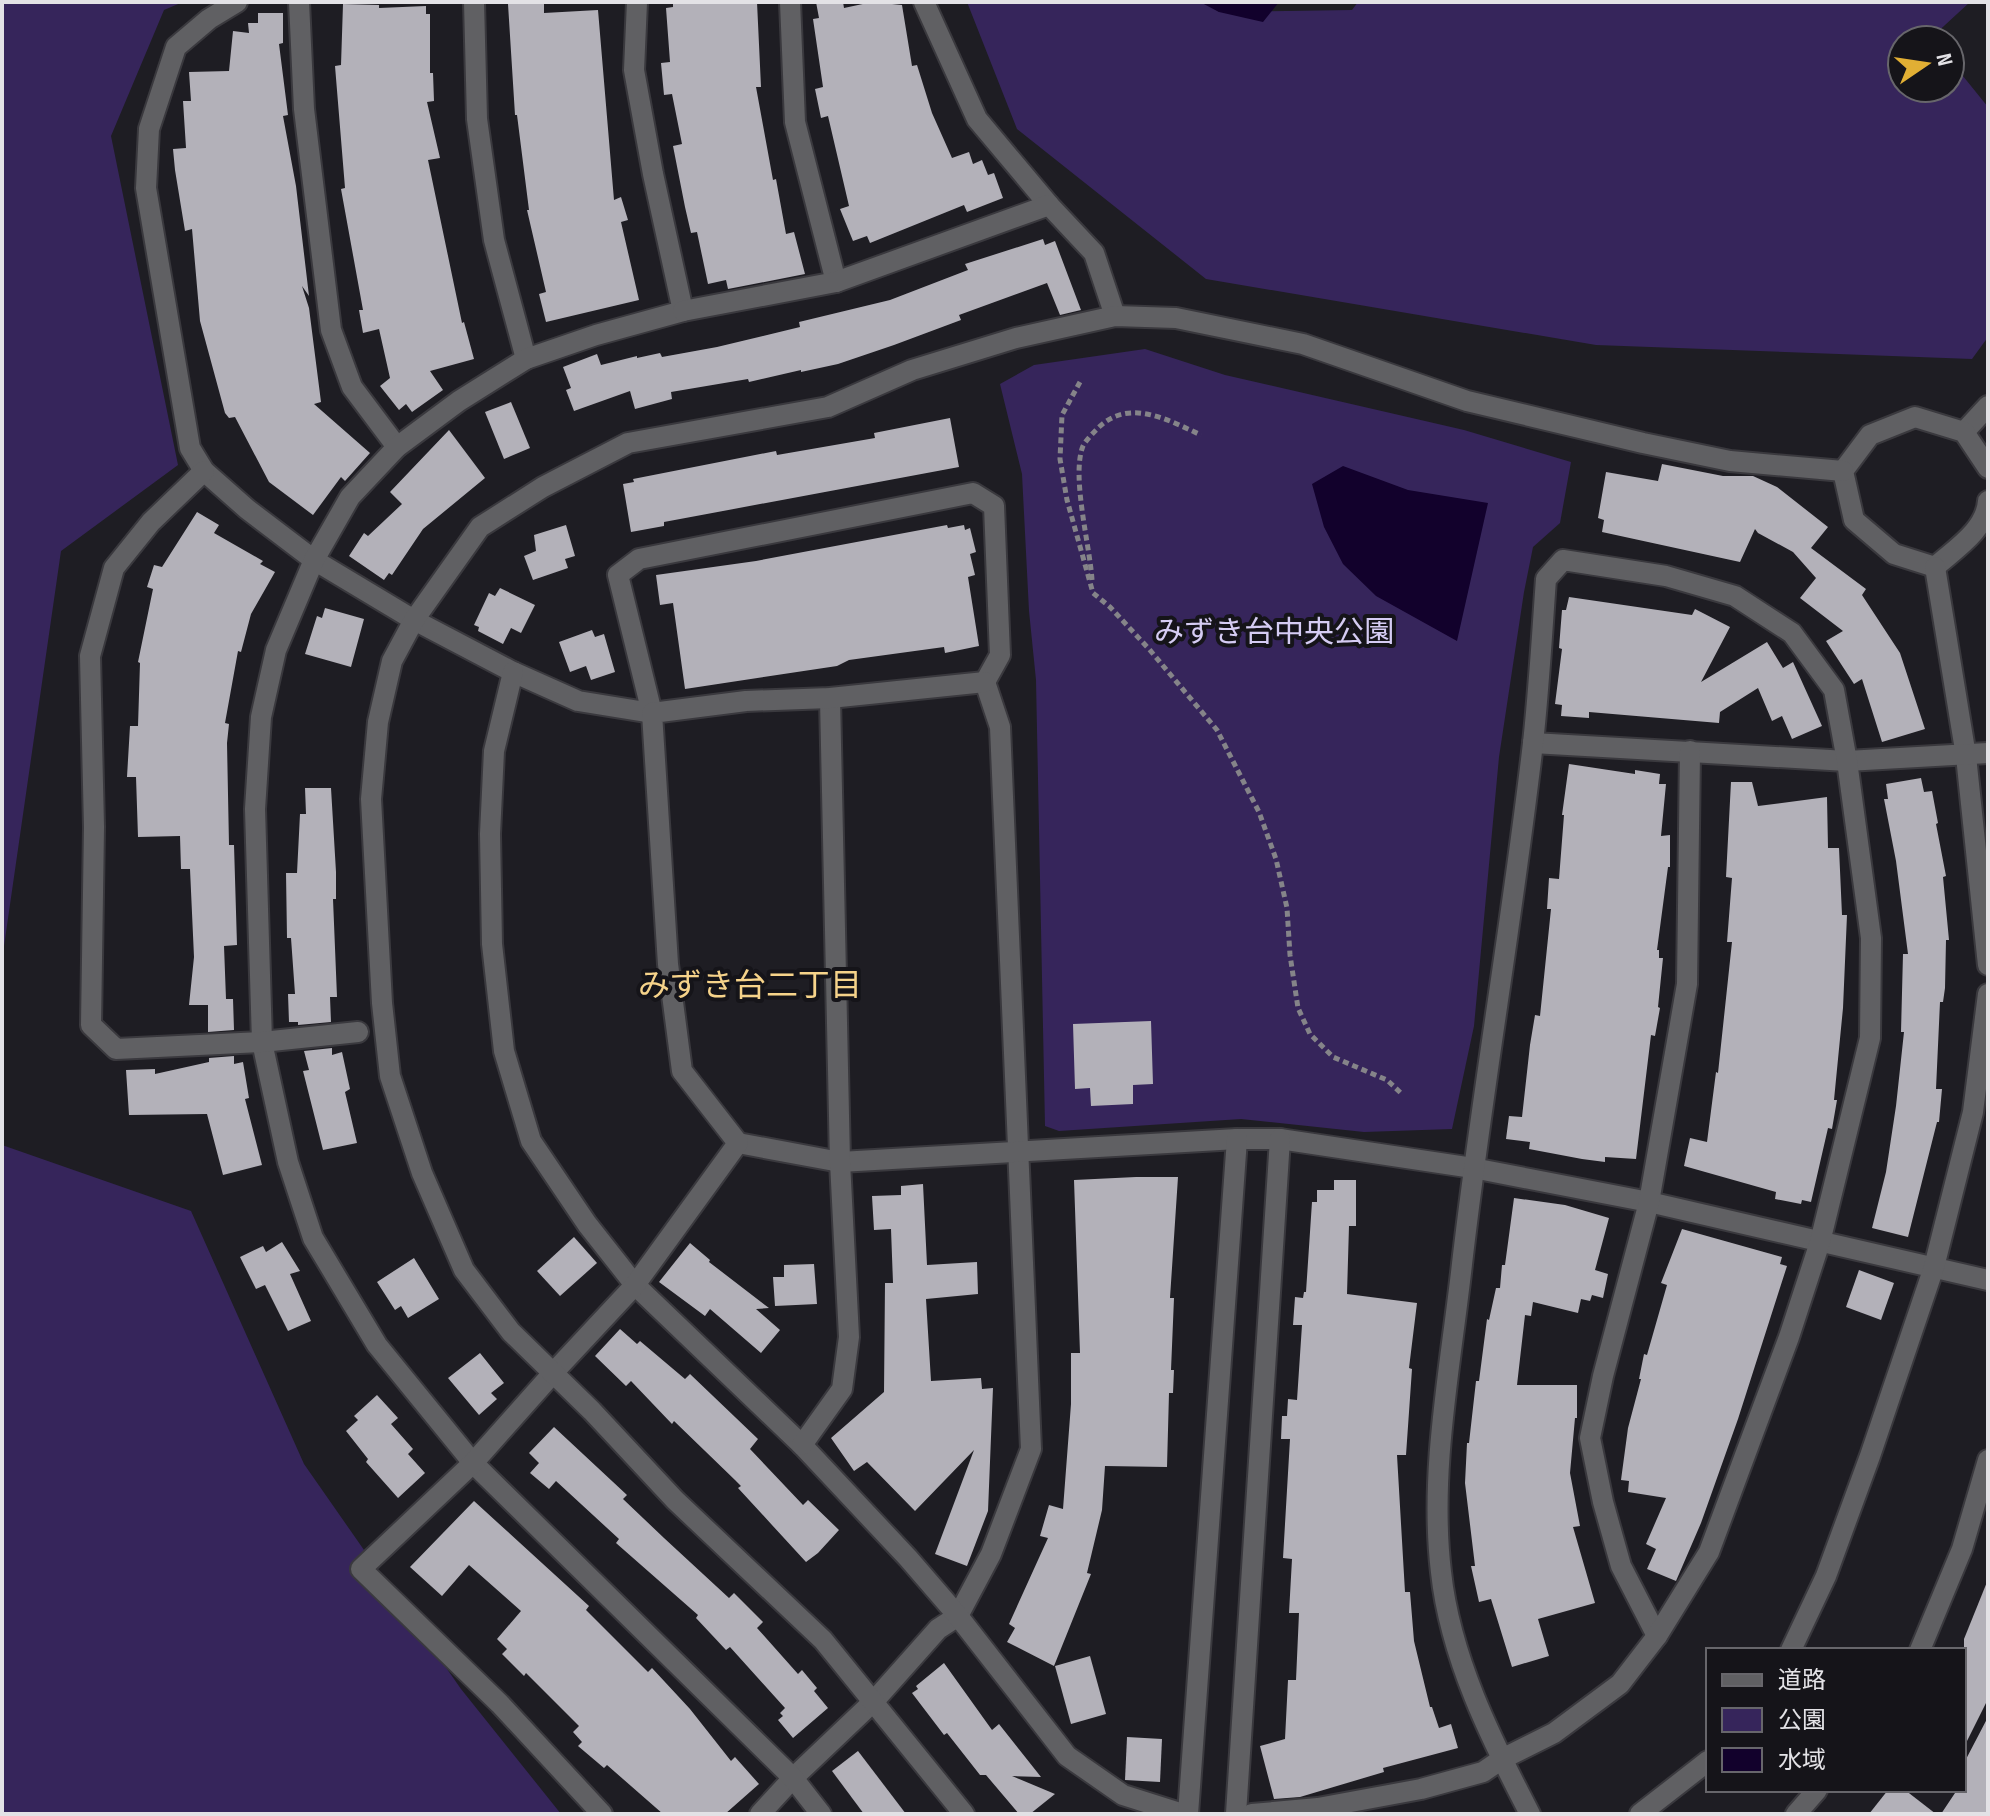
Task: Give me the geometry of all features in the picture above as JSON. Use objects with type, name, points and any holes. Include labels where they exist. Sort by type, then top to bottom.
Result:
[{"type":"street","points":[[237,2],[209,19],[176,47],[149,129],[146,188],[182,410],[190,448],[204,471],[247,509],[314,560],[414,620],[513,672],[578,701],[652,713],[746,701],[830,698],[985,682]]},
{"type":"street","points":[[299,2],[304,109],[331,330],[352,387],[397,447]]},
{"type":"street","points":[[474,2],[477,119],[492,225],[526,359]]},
{"type":"street","points":[[637,2],[634,70],[683,311]]},
{"type":"street","points":[[790,2],[795,122],[836,282]]},
{"type":"street","points":[[924,2],[977,119],[1094,253],[1115,316]]},
{"type":"street","points":[[821,1814],[793,1778],[473,1463],[377,1345],[313,1238],[288,1162],[262,1042],[255,809],[261,717],[276,650],[314,560],[350,497],[397,447],[459,401],[526,359],[596,335],[683,311],[836,282],[1049,205]]},
{"type":"street","points":[[964,1814],[823,1640],[675,1500],[511,1332],[464,1270],[422,1173],[390,1076],[374,886],[371,799],[378,722],[392,661],[414,620],[480,527],[543,487],[628,443],[828,407],[912,370],[1016,338],[1115,316],[1176,318],[1303,344],[1467,401],[1643,443],[1730,461],[1843,471]]},
{"type":"street","points":[[1964,432],[1988,406]]},
{"type":"street","points":[[1935,567],[1894,554],[1854,520],[1843,471],[1870,435],[1915,417],[1964,432],[1988,468]]},
{"type":"street","points":[[204,471],[151,522],[114,568],[90,656],[94,827],[91,1025],[116,1049],[262,1042],[358,1032]]},
{"type":"street","points":[[760,1814],[874,1701],[938,1629],[958,1616],[991,1554],[1031,1449],[1018,1153],[1000,727],[985,682],[1000,655],[994,506],[973,493],[639,559],[618,575],[652,713],[668,964],[682,1071],[738,1143],[840,1162],[1018,1153],[1237,1139],[1280,1139],[1473,1168],[1649,1202],[1988,1280]]},
{"type":"street","points":[[1935,567],[1973,534],[1987,511],[1988,501]]},
{"type":"street","points":[[1252,1814],[1318,1808],[1421,1789],[1483,1772],[1502,1759],[1554,1733],[1620,1684],[1657,1636],[1709,1552],[1789,1337],[1820,1242],[1870,1038],[1871,938],[1834,690],[1792,633],[1735,596],[1666,576],[1563,560],[1546,579],[1533,743],[1473,1168],[1436,1496],[1441,1574],[1456,1643],[1477,1703],[1502,1759],[1530,1814]]},
{"type":"street","points":[[1935,567],[1966,756],[1988,965]]},
{"type":"street","points":[[513,672],[494,751],[490,834],[492,944],[504,1051],[531,1141],[587,1224],[635,1285],[802,1445],[908,1558],[958,1616],[1067,1756],[1123,1795],[1185,1814],[1237,1139]]},
{"type":"street","points":[[802,1445],[842,1389],[849,1337],[840,1162],[830,698]]},
{"type":"street","points":[[1533,743],[1847,761],[1988,753]]},
{"type":"street","points":[[1657,1636],[1621,1566],[1603,1502],[1590,1438],[1603,1376],[1649,1202],[1687,984],[1690,751]]},
{"type":"street","points":[[1792,1648],[1836,1549],[1934,1267],[1973,1112],[1988,994]]},
{"type":"street","points":[[1236,1814],[1280,1139]]},
{"type":"street","points":[[602,1814],[500,1704],[361,1569],[473,1463],[635,1285],[738,1143]]},
{"type":"street","points":[[1921,1648],[1962,1549],[1987,1464]]},
{"type":"street","points":[[1640,1814],[1706,1763]]},
{"type":"street","points":[[1796,1814],[1815,1792]]},
{"type":"path","points":[[1080,382],[1062,415],[1060,459],[1067,500],[1093,593],[1149,649],[1217,730],[1253,799],[1276,859],[1287,908],[1298,1008],[1310,1034],[1333,1057],[1387,1080],[1403,1095]]},
{"type":"path","points":[[1093,593],[1080,474],[1083,446],[1111,417],[1138,412],[1160,416],[1201,435]]},
{"type":"green space","points":[[2,2],[183,2],[164,10],[111,136],[178,465],[61,551],[2,960]]},
{"type":"green space","points":[[967,2],[1204,2],[1219,12],[1352,10],[1358,2],[1970,2],[1946,24],[1886,24],[1886,104],[1966,104],[1966,80],[1988,107],[1988,337],[1972,359],[1596,345],[1206,279],[1017,129]]},
{"type":"green space","name":"みずき台中央公園","points":[[1145,349],[1225,375],[1464,430],[1571,462],[1560,523],[1533,547],[1524,592],[1499,757],[1474,1026],[1452,1129],[1364,1132],[1241,1119],[1059,1131],[1045,1126],[1036,680],[1022,474],[1000,384],[1034,365]]},
{"type":"green space","points":[[2,1145],[191,1211],[304,1464],[461,1689],[561,1814],[2,1814]]},
{"type":"water","points":[[1200,2],[1279,2],[1263,22],[1219,12]]},
{"type":"water","points":[[1343,466],[1408,490],[1488,503],[1457,641],[1376,596],[1343,564],[1324,527],[1312,484]]},
{"type":"building","points":[[673,2],[757,2],[761,87],[756,87],[786,234],[794,232],[805,274],[728,289],[726,280],[708,284],[697,232],[691,233],[673,146],[682,144],[672,94],[664,95],[661,63],[670,62],[666,8],[673,7]]},
{"type":"building","points":[[816,2],[843,2],[844,8],[872,2],[902,5],[912,66],[917,65],[932,113],[952,158],[969,152],[973,164],[982,160],[988,175],[994,173],[1003,198],[967,212],[964,205],[870,243],[867,236],[853,241],[840,209],[849,206],[828,116],[821,118],[815,89],[823,87],[813,19],[819,18]]},
{"type":"building","points":[[544,3],[544,13],[598,10],[614,200],[621,197],[628,220],[621,222],[639,300],[546,322],[539,294],[546,292],[527,210],[515,115],[508,4]]},
{"type":"building","points":[[343,4],[379,5],[379,8],[426,6],[426,14],[430,14],[430,73],[433,73],[434,101],[427,102],[440,158],[428,160],[462,323],[474,359],[430,371],[443,390],[412,412],[406,404],[399,410],[380,386],[390,378],[379,329],[363,333],[359,310],[363,310],[341,189],[345,188],[335,66],[341,65]]},
{"type":"building","points":[[258,13],[283,13],[283,43],[279,44],[288,115],[283,116],[296,186],[309,296],[302,286],[309,308],[321,402],[314,404],[370,453],[345,481],[341,477],[313,515],[269,482],[235,417],[229,418],[225,413],[200,321],[192,229],[185,231],[175,170],[173,149],[186,148],[183,101],[191,101],[189,72],[229,71],[233,31],[249,33],[248,23],[258,23]]},
{"type":"building","points":[[1043,239],[1045,245],[1055,241],[1081,310],[1060,315],[1047,283],[959,315],[961,320],[838,364],[749,382],[748,379],[671,392],[672,399],[635,409],[630,391],[574,411],[566,390],[571,388],[563,367],[597,354],[601,365],[637,356],[660,353],[662,357],[800,327],[799,322],[890,300],[968,270],[965,264]]},
{"type":"building","points":[[511,402],[530,448],[504,459],[485,412]]},
{"type":"building","points":[[950,418],[959,467],[664,522],[664,526],[631,532],[623,484],[634,482],[633,479],[776,451],[777,455],[875,438],[874,433]]},
{"type":"building","points":[[449,430],[485,478],[423,529],[392,575],[389,573],[384,580],[349,556],[364,533],[368,536],[402,504],[390,492]]},
{"type":"building","points":[[1662,464],[1723,476],[1753,476],[1777,487],[1828,527],[1811,548],[1866,589],[1862,595],[1900,653],[1925,729],[1882,742],[1862,679],[1854,684],[1826,641],[1843,631],[1800,598],[1816,578],[1793,552],[1755,529],[1740,562],[1602,532],[1604,520],[1598,518],[1606,472],[1658,481]]},
{"type":"building","points":[[197,512],[219,525],[214,533],[263,561],[260,564],[275,572],[251,614],[241,652],[238,651],[225,723],[229,724],[229,845],[234,845],[237,945],[224,946],[226,999],[233,999],[234,1030],[208,1032],[208,1005],[189,1005],[194,957],[190,869],[181,869],[180,836],[138,837],[136,777],[127,777],[130,726],[138,726],[138,662],[153,589],[147,587],[154,565],[162,567]]},
{"type":"building","points":[[566,525],[575,556],[565,559],[568,568],[533,580],[524,556],[536,551],[534,535]]},
{"type":"building","points":[[947,525],[948,528],[964,525],[965,530],[970,528],[976,552],[970,554],[975,575],[968,577],[979,646],[945,653],[944,647],[849,660],[837,666],[685,689],[673,603],[660,605],[656,575],[756,561]]},
{"type":"building","points":[[500,588],[535,605],[521,633],[511,628],[503,644],[478,631],[479,627],[474,625],[489,593],[495,596]]},
{"type":"building","points":[[1569,597],[1692,615],[1695,609],[1730,627],[1701,682],[1767,642],[1783,668],[1793,662],[1822,726],[1792,739],[1782,716],[1772,721],[1758,688],[1720,712],[1719,723],[1589,712],[1589,718],[1561,716],[1562,705],[1555,704],[1562,649],[1559,648],[1562,610],[1566,610]]},
{"type":"building","points":[[325,608],[364,619],[351,667],[305,654],[317,616],[322,618]]},
{"type":"building","points":[[592,630],[595,637],[604,634],[615,672],[591,680],[586,666],[570,672],[559,642]]},
{"type":"building","points":[[1569,764],[1635,774],[1635,770],[1660,774],[1659,784],[1666,784],[1661,836],[1670,835],[1670,867],[1657,950],[1659,958],[1663,958],[1660,1008],[1655,1036],[1651,1035],[1636,1159],[1605,1157],[1605,1162],[1582,1159],[1529,1149],[1530,1142],[1506,1139],[1509,1116],[1522,1117],[1535,1015],[1540,1016],[1551,909],[1547,909],[1549,878],[1559,879],[1562,815]]},
{"type":"building","points":[[1921,778],[1924,792],[1932,791],[1938,823],[1946,876],[1943,877],[1949,940],[1946,940],[1943,1002],[1940,1002],[1936,1089],[1942,1089],[1939,1122],[1908,1237],[1872,1228],[1886,1172],[1896,1106],[1904,1032],[1901,1032],[1903,954],[1908,954],[1884,799],[1888,799],[1886,784]]},
{"type":"building","points":[[1731,782],[1752,782],[1758,806],[1827,797],[1828,848],[1839,848],[1842,915],[1847,915],[1843,1008],[1834,1100],[1837,1100],[1811,1202],[1802,1200],[1801,1204],[1775,1199],[1776,1192],[1684,1166],[1690,1138],[1707,1142],[1718,1073],[1732,942],[1727,942],[1732,878],[1726,877]]},
{"type":"building","points":[[305,788],[331,788],[336,872],[336,899],[333,899],[337,997],[330,997],[331,1022],[298,1025],[298,1022],[289,1022],[288,994],[295,994],[291,938],[287,938],[286,873],[297,873],[300,814],[306,814]]},
{"type":"building","points":[[1151,1021],[1153,1084],[1133,1085],[1133,1104],[1091,1106],[1090,1088],[1075,1089],[1073,1024]]},
{"type":"building","points":[[332,1048],[332,1055],[342,1052],[350,1089],[345,1092],[357,1143],[323,1150],[303,1071],[309,1070],[304,1051]]},
{"type":"building","points":[[234,1056],[234,1064],[243,1062],[249,1098],[245,1099],[262,1165],[223,1175],[207,1114],[129,1115],[126,1070],[155,1069],[155,1074],[209,1062],[209,1058]]},
{"type":"building","points":[[1178,1177],[1170,1298],[1174,1298],[1171,1370],[1174,1370],[1173,1393],[1169,1393],[1167,1467],[1105,1466],[1102,1510],[1087,1573],[1091,1574],[1054,1666],[1007,1642],[1015,1628],[1009,1624],[1048,1538],[1040,1536],[1049,1505],[1063,1509],[1071,1404],[1071,1353],[1080,1353],[1074,1180]]},
{"type":"building","points":[[1334,1180],[1356,1180],[1356,1226],[1349,1226],[1347,1294],[1417,1303],[1409,1368],[1412,1369],[1406,1455],[1397,1455],[1405,1592],[1410,1592],[1414,1641],[1430,1707],[1439,1728],[1451,1724],[1458,1748],[1383,1768],[1384,1772],[1300,1797],[1274,1799],[1260,1746],[1285,1739],[1288,1680],[1296,1680],[1299,1613],[1289,1613],[1292,1559],[1283,1558],[1290,1439],[1281,1439],[1282,1416],[1287,1416],[1288,1399],[1297,1400],[1302,1325],[1293,1325],[1295,1297],[1303,1298],[1306,1292],[1312,1202],[1317,1202],[1317,1190],[1334,1190]]},
{"type":"building","points":[[923,1184],[927,1265],[977,1262],[978,1294],[926,1299],[931,1381],[981,1378],[982,1389],[993,1388],[988,1511],[967,1566],[935,1554],[974,1450],[915,1511],[867,1462],[854,1471],[831,1438],[884,1392],[885,1283],[893,1283],[891,1229],[874,1230],[872,1196],[901,1195],[901,1186]]},
{"type":"building","points":[[1514,1198],[1565,1205],[1609,1218],[1595,1270],[1608,1274],[1603,1298],[1592,1295],[1590,1301],[1581,1299],[1578,1313],[1533,1302],[1531,1316],[1525,1315],[1517,1385],[1577,1385],[1577,1418],[1570,1473],[1580,1526],[1573,1527],[1595,1603],[1538,1619],[1549,1656],[1512,1667],[1491,1599],[1479,1602],[1471,1566],[1475,1566],[1465,1483],[1476,1381],[1479,1381],[1487,1319],[1496,1288],[1500,1288],[1502,1265],[1505,1265]]},
{"type":"building","points":[[1682,1229],[1782,1257],[1780,1264],[1787,1266],[1738,1419],[1701,1523],[1676,1581],[1647,1569],[1656,1549],[1646,1544],[1666,1498],[1628,1492],[1629,1481],[1621,1480],[1628,1428],[1644,1354],[1647,1355],[1667,1285],[1661,1283]]},
{"type":"building","points":[[574,1237],[597,1263],[560,1296],[537,1271]]},
{"type":"building","points":[[282,1242],[300,1271],[290,1274],[311,1321],[288,1331],[265,1285],[256,1289],[240,1257],[263,1246],[266,1252]]},
{"type":"building","points":[[690,1243],[709,1262],[769,1308],[756,1309],[780,1330],[761,1353],[710,1309],[705,1316],[659,1282]]},
{"type":"building","points":[[414,1258],[439,1299],[408,1318],[401,1306],[395,1310],[377,1282]]},
{"type":"building","points":[[814,1264],[817,1304],[775,1306],[773,1277],[784,1277],[784,1265]]},
{"type":"building","points":[[1859,1270],[1894,1283],[1881,1320],[1846,1307]]},
{"type":"building","points":[[620,1329],[637,1344],[640,1341],[685,1379],[690,1374],[758,1439],[750,1449],[803,1505],[808,1500],[839,1530],[818,1553],[806,1562],[738,1488],[741,1486],[735,1480],[674,1421],[672,1424],[631,1381],[626,1386],[595,1356]]},
{"type":"building","points":[[480,1353],[504,1383],[491,1393],[497,1399],[479,1415],[448,1378]]},
{"type":"building","points":[[377,1395],[398,1418],[391,1424],[413,1449],[408,1454],[425,1473],[398,1498],[366,1462],[368,1459],[346,1431],[358,1420],[354,1416]]},
{"type":"building","points":[[554,1427],[627,1495],[623,1499],[664,1538],[729,1598],[734,1593],[763,1622],[757,1628],[798,1674],[802,1670],[828,1708],[793,1738],[778,1720],[785,1708],[730,1647],[726,1650],[696,1618],[698,1615],[616,1543],[619,1539],[556,1481],[549,1489],[530,1473],[539,1463],[529,1453]]},
{"type":"building","points":[[474,1501],[589,1606],[586,1610],[648,1672],[652,1668],[690,1709],[731,1761],[735,1757],[759,1784],[725,1814],[663,1814],[607,1765],[604,1768],[578,1746],[582,1742],[573,1732],[579,1726],[526,1673],[524,1676],[502,1654],[507,1649],[497,1639],[521,1611],[469,1565],[442,1596],[410,1567]]},
{"type":"building","points":[[1987,1582],[1988,1699],[1966,1743],[1966,1648],[1964,1639]]},
{"type":"building","points":[[1090,1656],[1106,1714],[1071,1724],[1055,1666]]},
{"type":"building","points":[[944,1663],[992,1730],[999,1724],[1041,1777],[1012,1776],[1055,1794],[1030,1814],[1019,1814],[986,1775],[980,1775],[912,1693]]},
{"type":"building","points":[[1988,1717],[1988,1814],[1941,1814],[1956,1792],[1966,1792],[1966,1759]]},
{"type":"building","points":[[1127,1737],[1162,1739],[1160,1782],[1125,1780]]},
{"type":"building","points":[[858,1751],[906,1814],[864,1814],[832,1771]]},
{"type":"building","points":[[1886,1792],[1908,1792],[1936,1814],[1869,1814]]},
{"type":"district","name":"みずき台二丁目","points":[[750,986]]}]
